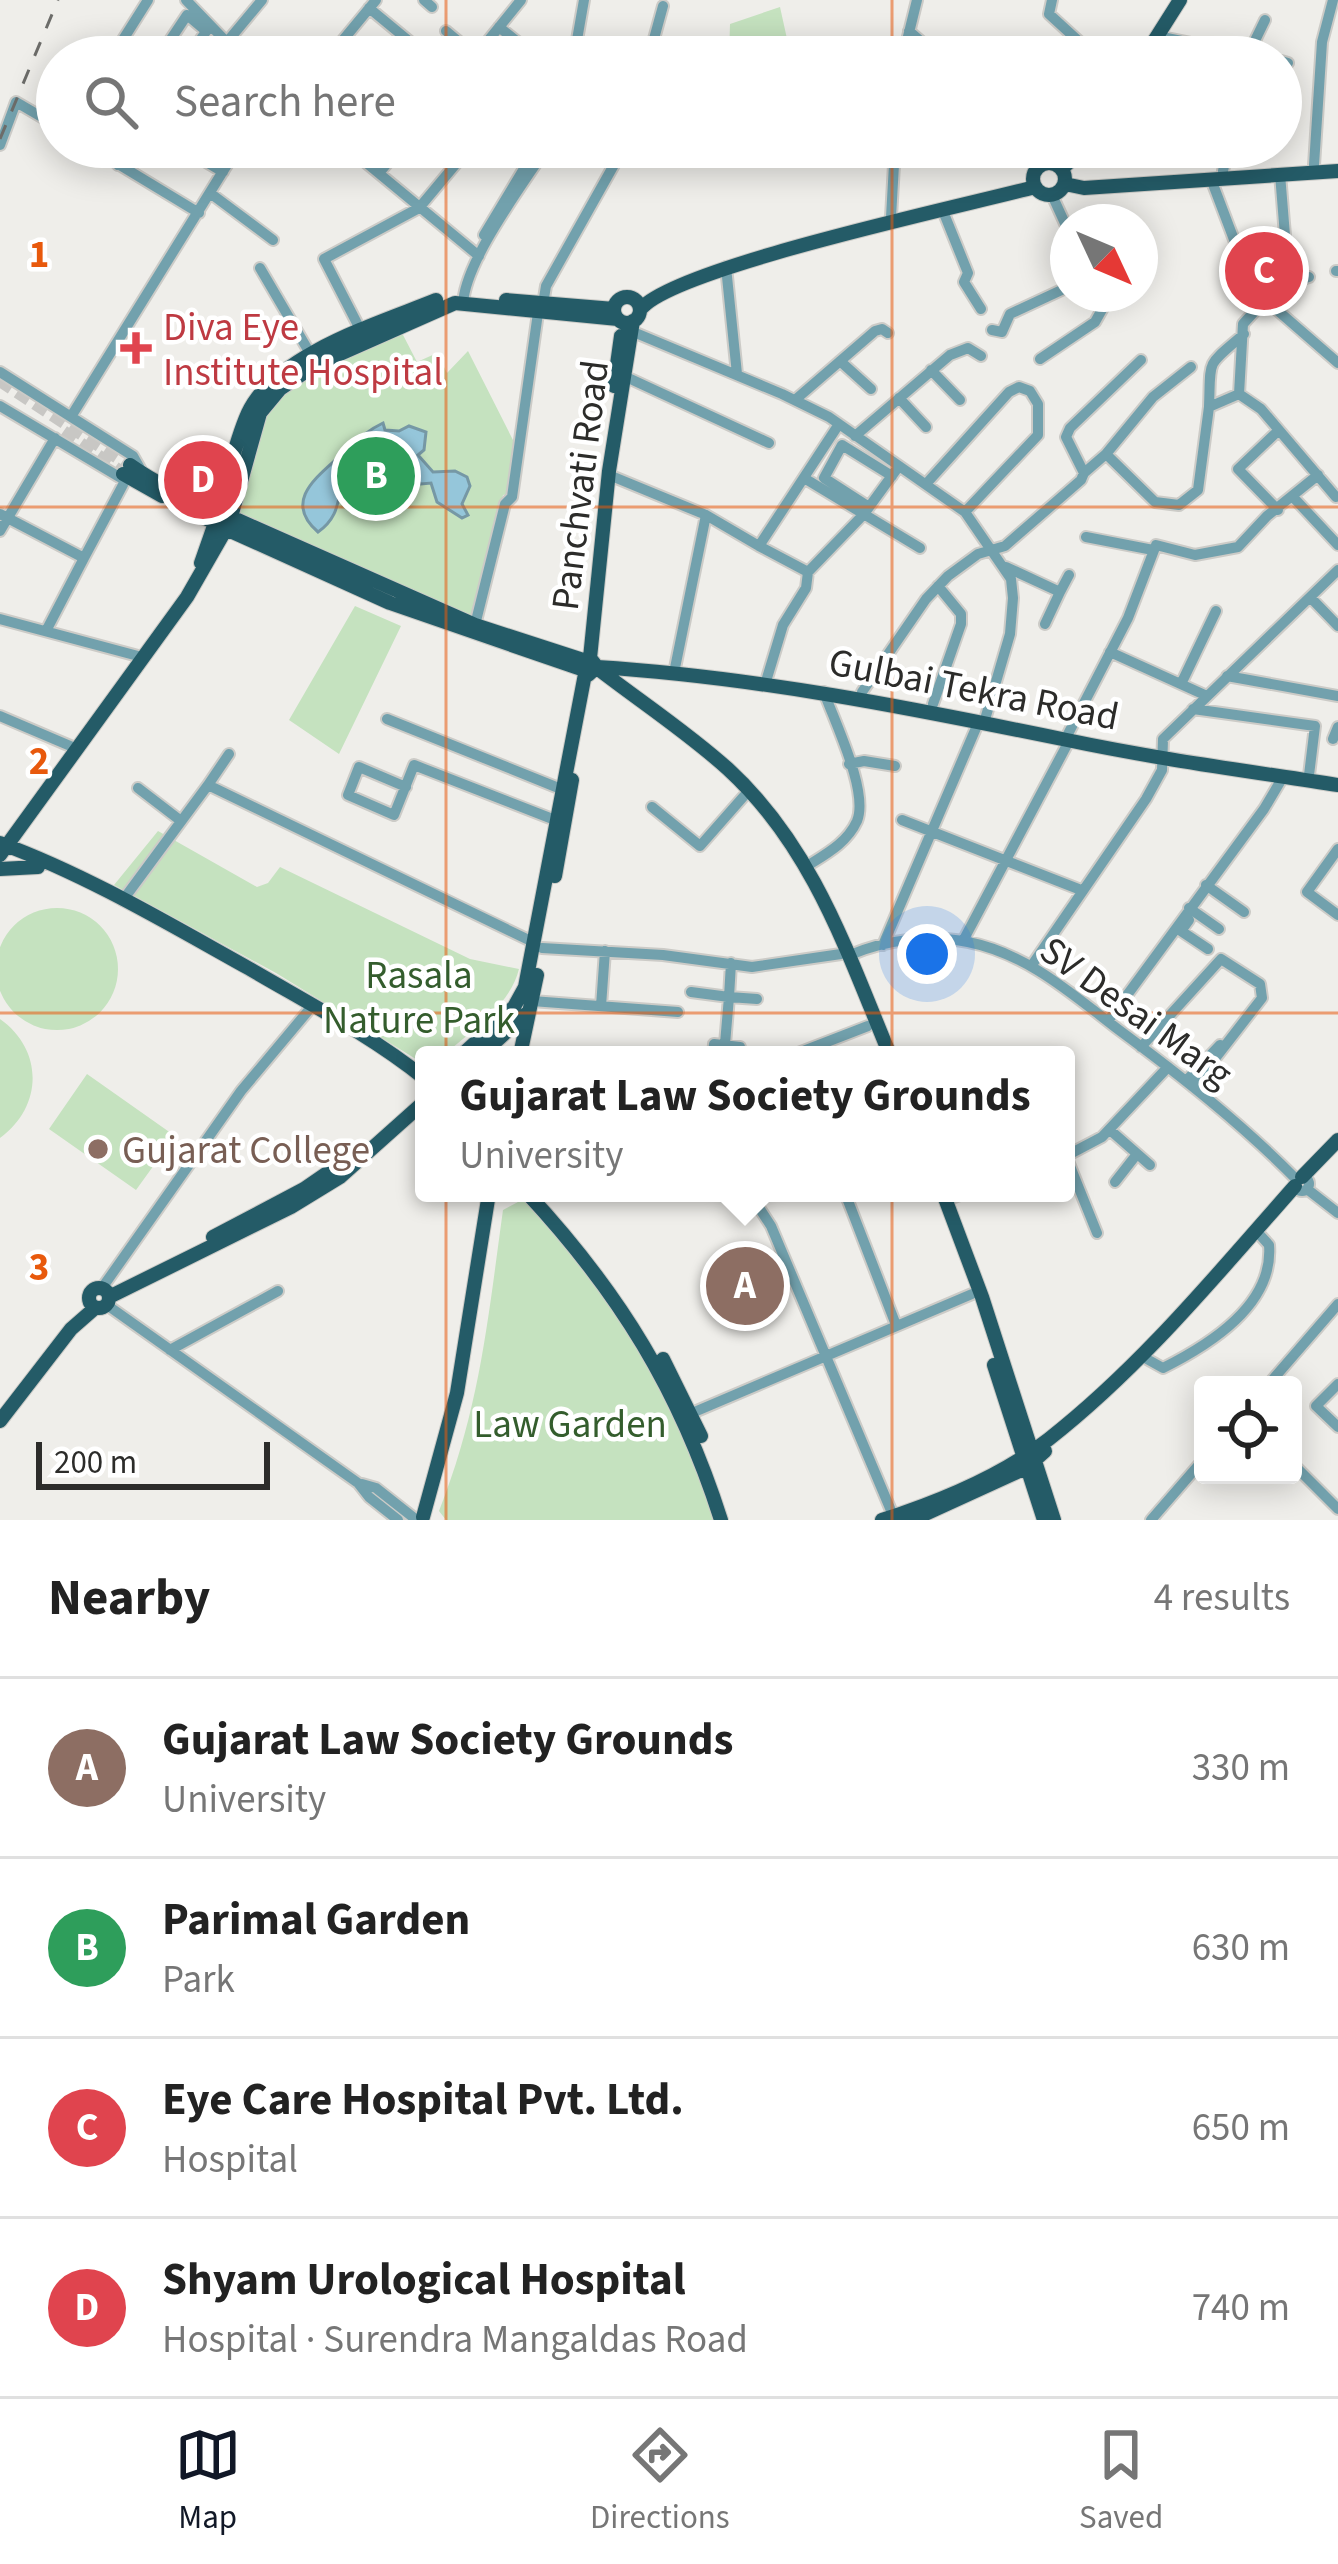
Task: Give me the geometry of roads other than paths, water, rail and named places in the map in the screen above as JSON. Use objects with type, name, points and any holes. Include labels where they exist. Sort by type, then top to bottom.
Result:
[{"type":"main road","points":[[1157,36],[1176,0]]},
{"type":"main road","points":[[1153,36],[1176,0]]},
{"type":"main road","points":[[1302,166],[1338,167]]},
{"type":"main road","points":[[1044,168],[1083,181],[1280,175],[1338,167]]},
{"type":"main road","points":[[1034,184],[1039,168]]},
{"type":"main road","points":[[628,316],[672,286],[1034,184],[1060,175],[1065,168]]},
{"type":"main road","points":[[1217,175],[1285,168]]},
{"type":"main road","points":[[1,848],[194,575],[223,520],[249,410],[273,380],[310,355],[441,298],[628,316],[670,280],[710,265],[1034,184]]},
{"type":"main road","points":[[72,746],[177,611],[223,520],[267,403],[304,371],[459,300]]},
{"type":"main road","name":"Panchvati Road","points":[[590,666],[628,316]]},
{"type":"main road","name":"Panchvati Road","points":[[590,666],[600,470],[628,316]]},
{"type":"main road","points":[[132,476],[325,576],[450,627],[590,666],[744,796],[797,867],[845,954],[876,1046]]},
{"type":"main road","points":[[223,520],[475,625],[590,666],[732,772],[807,866],[886,1046]]},
{"type":"main road","name":"Gulbai Tekra Road","points":[[590,666],[639,665],[767,679],[933,704],[983,718]]},
{"type":"main road","points":[[519,1046],[530,1007],[555,820],[590,666]]},
{"type":"main road","points":[[471,1046],[521,997],[538,945],[590,666]]},
{"type":"main road","name":"Gulbai Tekra Road","points":[[590,666],[824,692],[1283,777],[1338,783]]},
{"type":"main road","name":"Gulbai Tekra Road","points":[[1161,753],[1338,783]]},
{"type":"main road","points":[[1,848],[158,926],[308,1011],[415,1085]]},
{"type":"main road","points":[[1,848],[123,901],[279,986],[415,1084]]},
{"type":"main road","points":[[0,869],[38,867]]},
{"type":"main road","points":[[491,1046],[530,1007]]},
{"type":"main road","points":[[515,1024],[516,1046]]},
{"type":"main road","points":[[0,1417],[71,1329],[102,1299],[291,1208],[340,1178],[415,1098]]},
{"type":"main road","points":[[912,1520],[1054,1445],[1145,1358],[1260,1235],[1338,1140]]},
{"type":"main road","points":[[891,1519],[1029,1458],[1146,1348],[1302,1184],[1338,1153]]},
{"type":"main road","points":[[415,1519],[457,1394],[490,1202]]},
{"type":"main road","points":[[537,1202],[641,1337],[686,1423],[726,1520]]},
{"type":"main road","points":[[538,1202],[594,1256],[692,1412],[726,1520]]},
{"type":"main road","points":[[943,1202],[1029,1458],[1044,1520]]},
{"type":"main road","points":[[943,1202],[1054,1520]]},
{"type":"street","points":[[125,36],[148,0]]},
{"type":"street","points":[[186,0],[208,28]]},
{"type":"street","points":[[231,36],[262,0]]},
{"type":"street","points":[[492,36],[520,0]]},
{"type":"street","points":[[571,0],[587,6],[582,36]]},
{"type":"street","points":[[908,36],[917,0]]},
{"type":"street","points":[[1052,0],[1049,14],[1073,36]]},
{"type":"street","points":[[1314,165],[1322,42],[1334,0]]},
{"type":"street","points":[[346,36],[373,4],[400,36]]},
{"type":"street","points":[[655,36],[663,5]]},
{"type":"street","points":[[173,36],[187,15],[218,36]]},
{"type":"street","points":[[1259,36],[1265,20]]},
{"type":"street","points":[[499,27],[510,36]]},
{"type":"street","points":[[203,36],[208,28]]},
{"type":"street","points":[[446,31],[452,36]]},
{"type":"street","points":[[909,31],[915,36]]},
{"type":"street","points":[[0,145],[16,102],[36,114]]},
{"type":"street","points":[[140,168],[199,213]]},
{"type":"street","points":[[216,168],[223,172]]},
{"type":"street","points":[[72,415],[225,168]]},
{"type":"street","points":[[374,168],[476,254]]},
{"type":"street","points":[[380,173],[384,168]]},
{"type":"street","points":[[361,331],[324,259],[418,208],[452,168]]},
{"type":"street","points":[[459,300],[476,254],[525,168]]},
{"type":"street","points":[[476,254],[533,168]]},
{"type":"street","points":[[475,625],[505,504],[512,497],[546,286],[613,168]]},
{"type":"street","points":[[891,217],[894,168]]},
{"type":"street","points":[[1056,168],[1064,204]]},
{"type":"street","points":[[1220,168],[1217,175],[1244,266],[1265,300],[1338,363]]},
{"type":"street","points":[[1280,175],[1287,260],[1292,272],[1302,279],[1309,277]]},
{"type":"street","points":[[210,194],[273,240]]},
{"type":"street","points":[[943,211],[968,273],[966,286],[981,309]]},
{"type":"street","points":[[260,268],[310,355]]},
{"type":"street","points":[[726,268],[737,374]]},
{"type":"street","points":[[992,330],[1002,332],[1010,314],[1050,295]]},
{"type":"street","points":[[1238,394],[1246,317],[1265,300]]},
{"type":"street","points":[[1040,359],[1102,312]]},
{"type":"street","points":[[628,316],[839,424],[896,471]]},
{"type":"street","points":[[795,400],[874,332],[882,329],[888,334]]},
{"type":"street","points":[[1106,454],[1156,502],[1180,505],[1198,490],[1209,407],[1208,373],[1212,362],[1244,334]]},
{"type":"street","points":[[855,436],[960,349],[975,350],[981,356]]},
{"type":"street","points":[[1084,473],[1066,437],[1070,428],[1141,360]]},
{"type":"street","points":[[840,361],[871,389]]},
{"type":"street","points":[[862,692],[938,586],[978,554],[1005,546],[1081,480],[1154,398],[1191,367]]},
{"type":"street","points":[[931,370],[960,400]]},
{"type":"street","points":[[0,372],[134,455],[132,476],[46,631]]},
{"type":"street","points":[[624,376],[769,442]]},
{"type":"street","points":[[926,484],[1009,392],[1019,387],[1030,391],[1038,404],[1038,436],[964,512]]},
{"type":"street","points":[[1209,407],[1238,394]]},
{"type":"street","points":[[1238,394],[1261,409],[1336,497]]},
{"type":"street","points":[[899,398],[926,427]]},
{"type":"street","points":[[0,406],[132,476]]},
{"type":"street","points":[[759,546],[839,424]]},
{"type":"street","points":[[1278,509],[1238,469],[1279,430]]},
{"type":"street","points":[[0,531],[4,516],[55,437]]},
{"type":"street","points":[[884,945],[983,718],[1010,634],[1013,598],[1011,578],[964,512],[926,484],[842,445],[824,478],[920,548]]},
{"type":"street","points":[[767,679],[783,625],[806,589],[808,572],[867,510],[896,471]]},
{"type":"street","points":[[963,941],[1128,618],[1156,544],[1196,555],[1238,547],[1318,475]]},
{"type":"street","points":[[609,476],[706,515],[808,572]]},
{"type":"street","points":[[804,478],[867,510]]},
{"type":"street","points":[[1293,497],[1338,544]]},
{"type":"street","points":[[675,668],[706,515]]},
{"type":"street","points":[[4,516],[84,558]]},
{"type":"street","points":[[1086,537],[1154,550]]},
{"type":"street","points":[[1003,566],[1060,592]]},
{"type":"street","points":[[1032,964],[1146,799],[1162,770],[1163,739],[1338,570]]},
{"type":"street","points":[[1045,623],[1069,575]]},
{"type":"street","points":[[933,704],[961,624],[961,614],[938,586]]},
{"type":"street","points":[[1310,597],[1338,626]]},
{"type":"street","points":[[1181,684],[1216,611]]},
{"type":"street","points":[[0,619],[138,656]]},
{"type":"street","points":[[1110,652],[1207,696]]},
{"type":"street","points":[[1227,676],[1338,696]]},
{"type":"street","points":[[807,866],[841,844],[857,821],[861,798],[824,692]]},
{"type":"street","points":[[1193,709],[1315,726],[1309,775]]},
{"type":"street","points":[[0,716],[72,746]]},
{"type":"street","points":[[387,719],[561,789]]},
{"type":"street","points":[[123,901],[229,754]]},
{"type":"street","points":[[849,764],[864,761],[895,766]]},
{"type":"street","points":[[406,787],[359,767],[348,795],[394,815],[406,787],[414,765],[555,820]]},
{"type":"street","points":[[1108,1022],[1194,909],[1283,777]]},
{"type":"street","points":[[208,785],[538,945]]},
{"type":"street","points":[[138,788],[181,821]]},
{"type":"street","points":[[652,806],[700,846],[744,796]]},
{"type":"street","points":[[902,820],[1081,890]]},
{"type":"street","points":[[1338,849],[1307,892],[1338,915]]},
{"type":"street","points":[[1209,887],[1244,912]]},
{"type":"street","points":[[1194,909],[1219,929]]},
{"type":"street","points":[[1178,929],[1208,949]]},
{"type":"street","name":"SV Desai Marg","points":[[538,945],[785,964],[933,939],[963,941],[1032,964],[1168,1066],[1338,1213]]},
{"type":"street","points":[[601,1006],[605,951]]},
{"type":"street","points":[[1142,1047],[1221,959],[1260,984],[1262,998],[1232,1037],[1205,1058],[1189,1084]]},
{"type":"street","points":[[725,1044],[731,963]]},
{"type":"street","points":[[691,992],[757,999]]},
{"type":"street","points":[[530,1007],[678,1012]]},
{"type":"street","points":[[308,1011],[242,1091],[139,1237],[102,1299],[415,1519]]},
{"type":"street","points":[[816,1046],[868,1025]]},
{"type":"street","points":[[714,1046],[735,1046]]},
{"type":"street","points":[[1075,1152],[1110,1130],[1168,1066]]},
{"type":"street","points":[[1110,1130],[1150,1165]]},
{"type":"street","points":[[1114,1182],[1137,1154]]},
{"type":"street","points":[[1075,1178],[1097,1233]]},
{"type":"street","points":[[755,1202],[771,1226],[891,1519]]},
{"type":"street","points":[[848,1202],[896,1325]]},
{"type":"street","points":[[1145,1358],[1163,1368],[1229,1327],[1266,1275],[1269,1245],[1260,1235]]},
{"type":"street","points":[[170,1350],[278,1292]]},
{"type":"street","points":[[692,1412],[972,1294]]},
{"type":"street","points":[[1276,1376],[1338,1304]]},
{"type":"street","points":[[1338,1384],[1316,1406],[1338,1427]]},
{"type":"street","points":[[1151,1520],[1194,1470]]},
{"type":"street","points":[[1302,1473],[1338,1509]]},
{"type":"water","points":[[383,423],[385,430],[409,426],[426,432],[424,450],[418,455],[433,472],[455,471],[467,477],[470,486],[462,504],[468,515],[462,518],[437,502],[431,483],[421,484],[392,461],[354,464],[343,481],[333,515],[318,532],[303,509],[308,489],[352,444]]},
{"type":"tunnel","points":[[0,380],[130,465]]},
{"type":"tunnel","points":[[63,432],[123,474]]},
{"type":"railway","points":[[43,36],[58,0]]},
{"type":"railway","points":[[0,139],[36,53]]},
{"type":"place","name":"Eye Care Hospital Pvt. Ltd.","points":[[1264,271]]},
{"type":"place","name":"Diva Eye Institute Hospital","points":[[136,348]]},
{"type":"place","name":"Parimal Garden","points":[[376,476]]},
{"type":"place","name":"Shyam Urological Hospital","points":[[203,480]]},
{"type":"place","name":"Gujarat College","points":[[98,1149]]},
{"type":"place","name":"Gujarat Law Society Grounds","points":[[745,1286]]},
{"type":"park label","name":"Rasala Nature Park","points":[[419,996]]},
{"type":"park label","name":"Law Garden","points":[[570,1423]]}]
